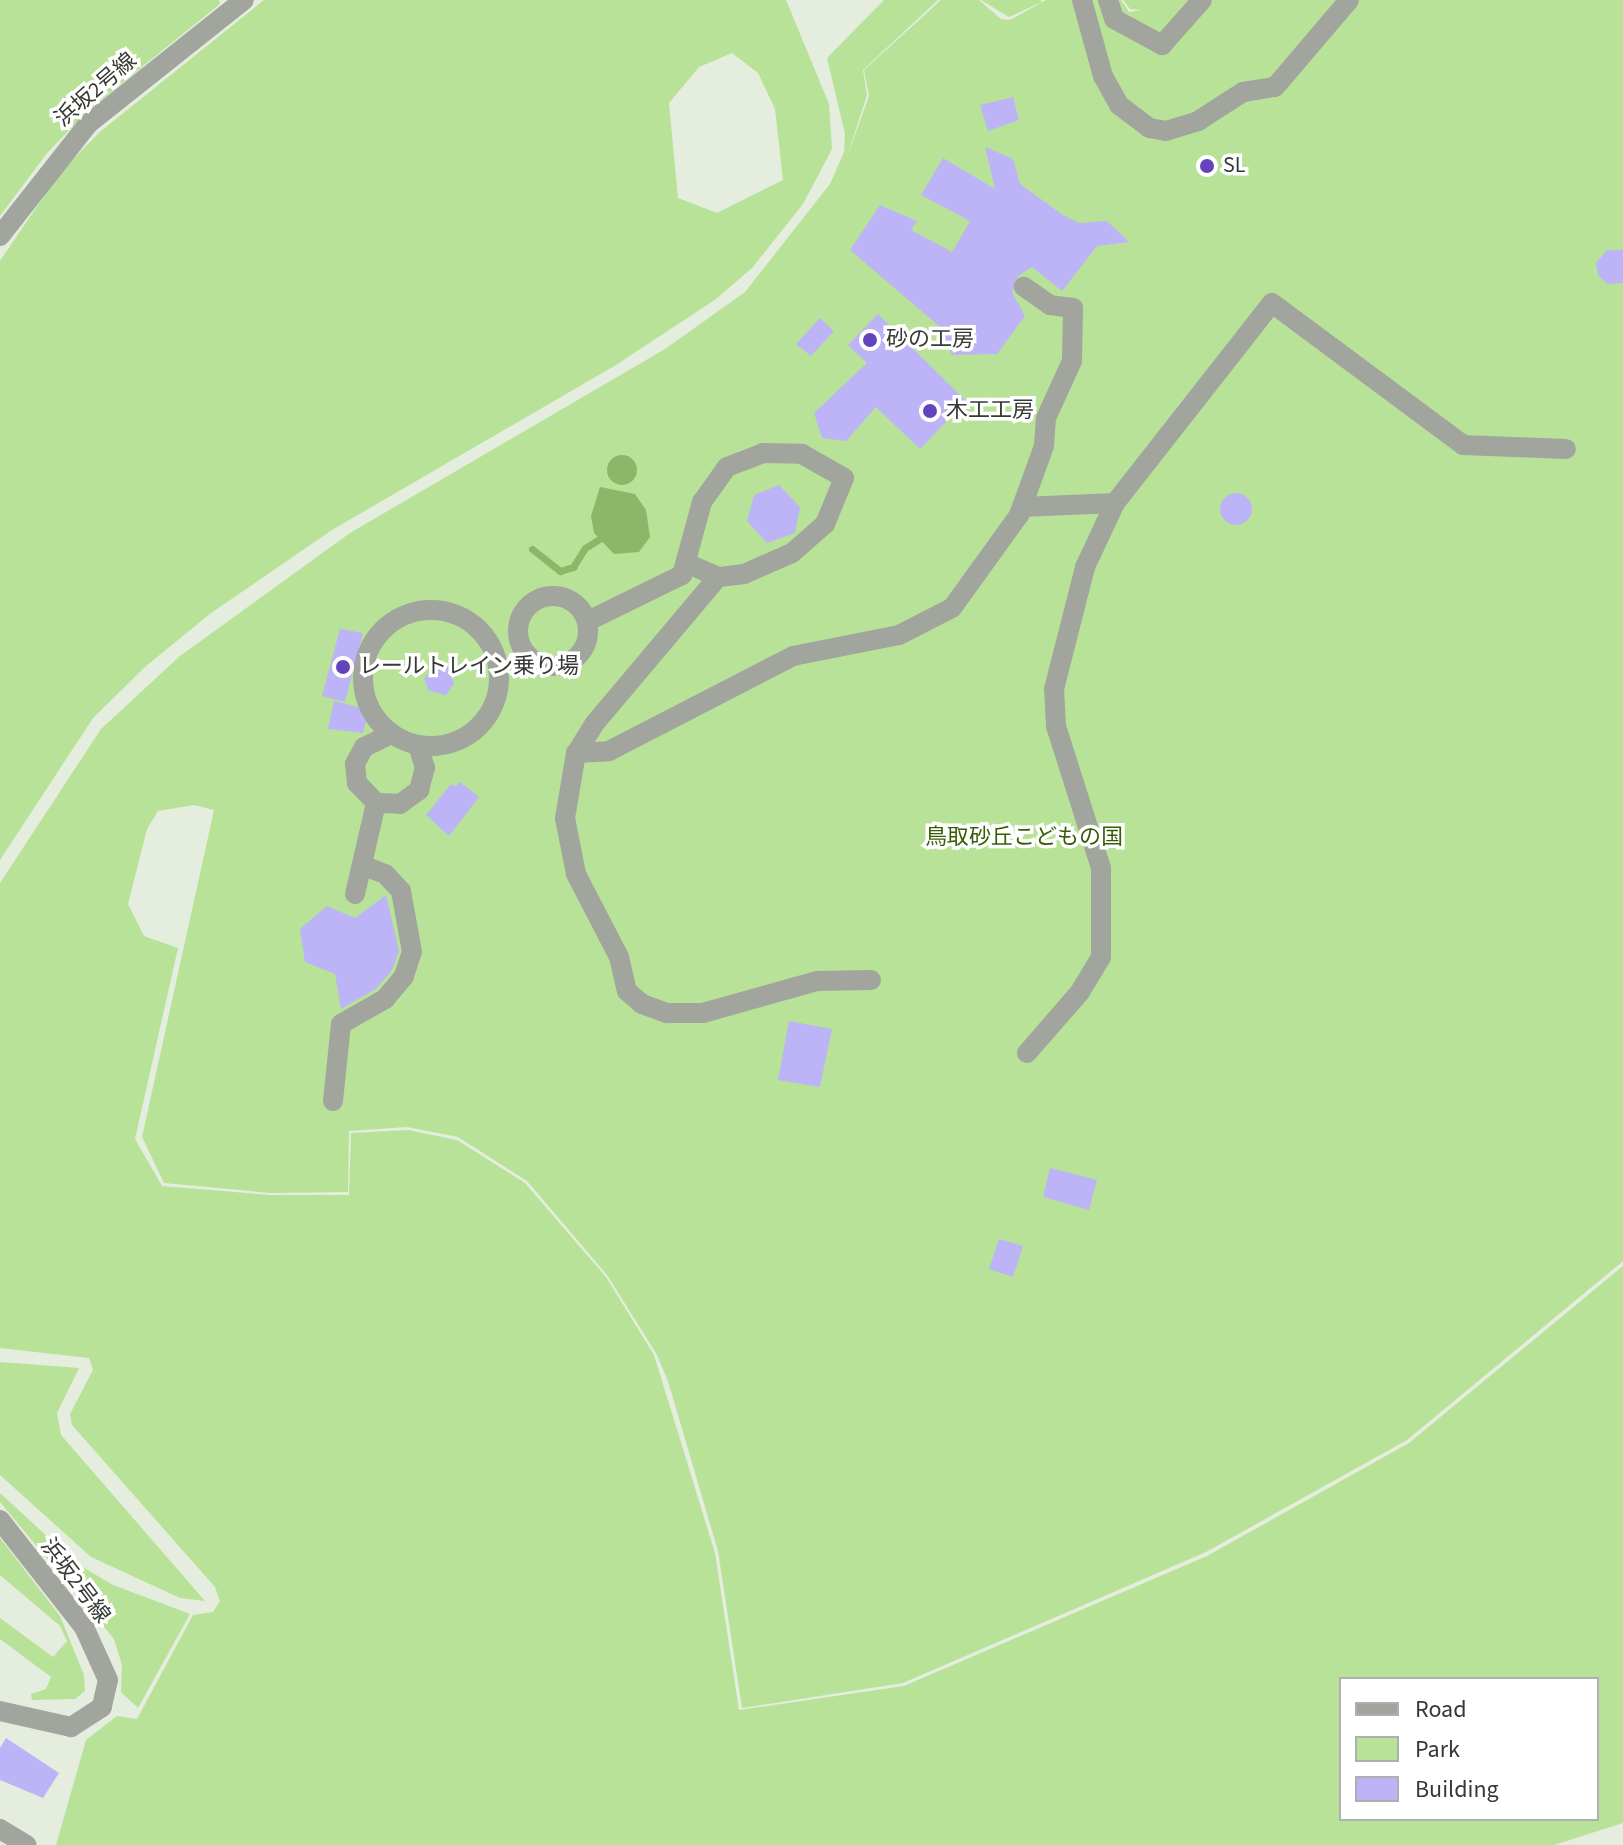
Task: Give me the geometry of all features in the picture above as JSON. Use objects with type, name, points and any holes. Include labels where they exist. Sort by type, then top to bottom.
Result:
[{"type":"street","name":"浜坂2号線","points":[[0,236],[88,124],[244,0]]},
{"type":"street","points":[[1082,0],[1103,76],[1119,105],[1149,128],[1166,131],[1198,121],[1243,92],[1275,87],[1349,0]]},
{"type":"street","points":[[1108,0],[1114,19],[1162,45],[1202,0]]},
{"type":"street","points":[[576,753],[609,751],[793,656],[899,635],[926,624],[952,608],[1022,507],[1044,446],[1046,418],[1072,361],[1073,308],[1050,305],[1024,287]]},
{"type":"street","points":[[1027,1053],[1080,992],[1101,957],[1101,868],[1056,726],[1054,689],[1085,567],[1115,503],[1272,303],[1463,445],[1566,449]]},
{"type":"street","points":[[588,621],[682,575],[702,502],[727,467],[763,453],[802,454],[844,478],[825,524],[792,553],[744,574],[718,577],[686,563]]},
{"type":"street","points":[[1022,507],[1115,503]]},
{"type":"street","points":[[718,577],[595,723],[576,753],[567,844],[633,999],[667,1013],[703,1013],[817,981],[871,980]]},
{"type":"street","points":[[565,597],[588,621],[581,654],[561,666],[538,663],[521,647],[518,635],[523,612],[542,598],[565,597]]},
{"type":"street","points":[[425,610],[455,615],[480,631],[496,656],[498,691],[482,723],[453,743],[418,745],[391,734],[371,711],[363,683],[368,653],[396,620],[425,610]]},
{"type":"street","points":[[496,656],[521,647]]},
{"type":"street","points":[[391,734],[364,747],[355,764],[357,783],[376,803],[400,804],[419,790],[425,768],[418,745]]},
{"type":"street","points":[[355,894],[364,866],[376,803]]},
{"type":"street","points":[[333,1101],[341,1024],[385,999],[404,976],[412,952],[401,891],[385,874],[364,866]]},
{"type":"street","name":"浜坂2号線","points":[[0,1520],[84,1627],[108,1680],[102,1707],[71,1727],[0,1711]]},
{"type":"street","points":[[0,1829],[27,1845]]},
{"type":"green space","points":[[0,0],[219,0],[220,4],[91,108],[48,152],[0,216]]},
{"type":"green space","points":[[264,0],[786,0],[829,104],[832,149],[803,204],[752,268],[716,299],[616,365],[332,530],[211,613],[146,666],[93,718],[0,860],[0,261],[61,171],[101,131]],"holes":[[[732,53],[758,73],[775,109],[783,180],[717,213],[678,198],[669,103],[699,67]]]},
{"type":"green space","name":"鳥取砂丘こどもの国","points":[[884,0],[938,0],[863,70],[867,95],[846,160],[869,96],[864,70],[941,0],[979,0],[1001,19],[1010,20],[1046,0],[1121,0],[1129,12],[1141,10],[1130,9],[1123,0],[1623,0],[1623,1261],[1407,1440],[1206,1552],[903,1683],[742,1708],[718,1551],[668,1381],[656,1353],[607,1275],[527,1181],[458,1137],[407,1127],[349,1131],[348,1192],[271,1193],[164,1183],[142,1137],[214,810],[194,805],[158,811],[147,829],[128,904],[144,936],[178,948],[135,1139],[162,1186],[270,1195],[349,1195],[351,1133],[408,1130],[457,1140],[525,1183],[606,1277],[654,1355],[715,1553],[739,1710],[904,1686],[1207,1556],[1409,1443],[1623,1266],[1623,1823],[1554,1845],[56,1845],[86,1740],[117,1716],[137,1719],[193,1615],[213,1612],[220,1601],[215,1587],[72,1425],[70,1414],[93,1370],[89,1358],[0,1348],[0,883],[101,729],[180,656],[350,533],[665,349],[745,292],[830,184],[844,152],[845,134],[827,58]]},
{"type":"green space","points":[[981,0],[1040,0],[1042,2],[1009,17]]},
{"type":"green space","points":[[0,1362],[79,1368],[57,1413],[61,1435],[205,1601],[180,1598],[91,1557],[0,1475]]},
{"type":"green space","points":[[0,1493],[76,1563],[113,1585],[190,1614],[138,1708],[121,1692],[122,1665],[114,1639],[0,1502]]},
{"type":"green space","points":[[0,1538],[60,1616],[84,1675],[85,1691],[75,1699],[32,1700],[31,1694],[46,1689],[51,1677],[0,1639],[0,1618],[53,1657],[67,1641],[60,1626],[0,1575]]},
{"type":"shaded area","points":[[622,455],[628,456],[636,464],[636,476],[628,484],[622,485],[616,484],[608,476],[607,470],[608,464],[616,456]]},
{"type":"shaded area","points":[[600,487],[635,494],[646,510],[650,537],[639,552],[614,554],[594,533],[591,516]]},
{"type":"building","points":[[1013,97],[1019,120],[988,131],[980,105]]},
{"type":"building","points":[[985,147],[1013,159],[1020,184],[1063,215],[1079,223],[1107,221],[1129,242],[1097,246],[1062,291],[1032,267],[1018,276],[1012,292],[1025,316],[997,354],[952,355],[939,326],[850,250],[880,205],[917,221],[911,230],[952,252],[970,221],[921,195],[943,158],[995,189]]},
{"type":"building","points":[[1607,250],[1623,250],[1623,283],[1607,284],[1598,275],[1596,263]]},
{"type":"building","points":[[878,314],[966,401],[920,449],[876,407],[846,441],[822,438],[814,413],[867,363],[848,345]]},
{"type":"building","points":[[820,318],[834,331],[811,356],[796,344]]},
{"type":"building","points":[[779,485],[800,507],[795,533],[767,543],[747,521],[754,495]]},
{"type":"building","points":[[1236,493],[1247,498],[1252,509],[1247,520],[1236,525],[1225,520],[1220,509],[1225,498]]},
{"type":"building","points":[[340,629],[363,633],[345,702],[322,696]]},
{"type":"building","points":[[435,665],[449,667],[454,684],[446,695],[429,691],[424,679]]},
{"type":"building","points":[[334,701],[369,710],[363,733],[328,729]]},
{"type":"building","points":[[460,782],[479,797],[449,836],[426,815],[451,784],[455,787]]},
{"type":"building","points":[[386,895],[399,951],[392,970],[376,989],[341,1009],[335,974],[305,962],[300,929],[327,906],[355,918]]},
{"type":"building","points":[[789,1021],[832,1029],[820,1087],[778,1080]]},
{"type":"building","points":[[1050,1168],[1097,1180],[1089,1210],[1043,1197]]},
{"type":"building","points":[[999,1239],[1023,1246],[1013,1277],[989,1269]]},
{"type":"building","points":[[6,1738],[59,1773],[43,1798],[0,1780],[0,1748]]},
{"type":"waterway","points":[[532,549],[560,571],[573,567],[585,548],[604,536]]},
{"type":"place","name":"SL","points":[[1207,166]]},
{"type":"place","name":"砂の工房","points":[[870,340]]},
{"type":"place","name":"木工工房","points":[[930,411]]},
{"type":"place","name":"レールトレイン乗り場","points":[[343,667]]}]
